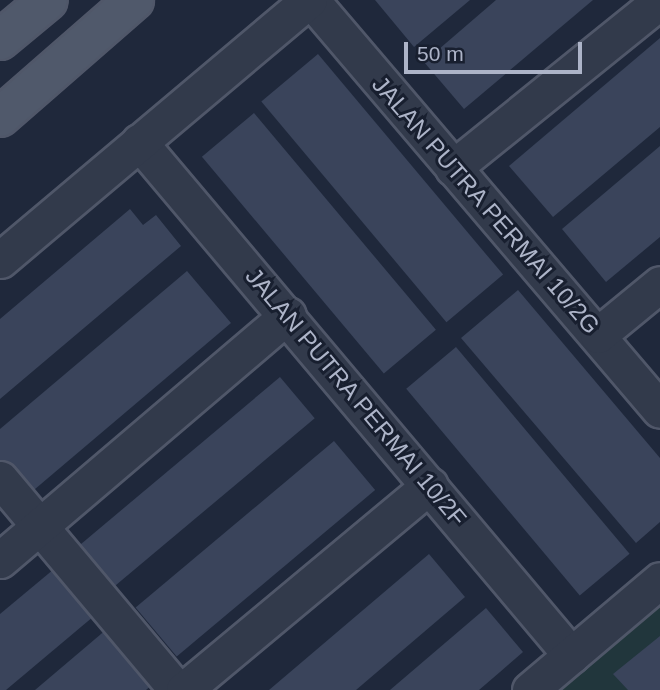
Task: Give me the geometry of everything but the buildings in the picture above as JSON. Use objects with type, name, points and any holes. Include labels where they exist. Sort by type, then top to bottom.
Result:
[{"type":"main road","points":[[0,40],[48,0]]},
{"type":"main road","points":[[0,117],[134,0]]},
{"type":"street","points":[[0,260],[310,0]]},
{"type":"street","name":"JALAN PUTRA PERMAI 10/2G","points":[[310,0],[660,410]]},
{"type":"street","points":[[453,168],[660,1]]},
{"type":"street","name":"JALAN PUTRA PERMAI 10/2F","points":[[139,142],[288,314],[571,655]]},
{"type":"street","points":[[598,335],[660,284]]},
{"type":"street","points":[[0,559],[288,314]]},
{"type":"street","points":[[0,479],[177,690]]},
{"type":"street","points":[[184,690],[430,485]]},
{"type":"street","points":[[530,690],[660,580]]},
{"type":"green space","points":[[660,601],[660,690],[553,690]]}]
